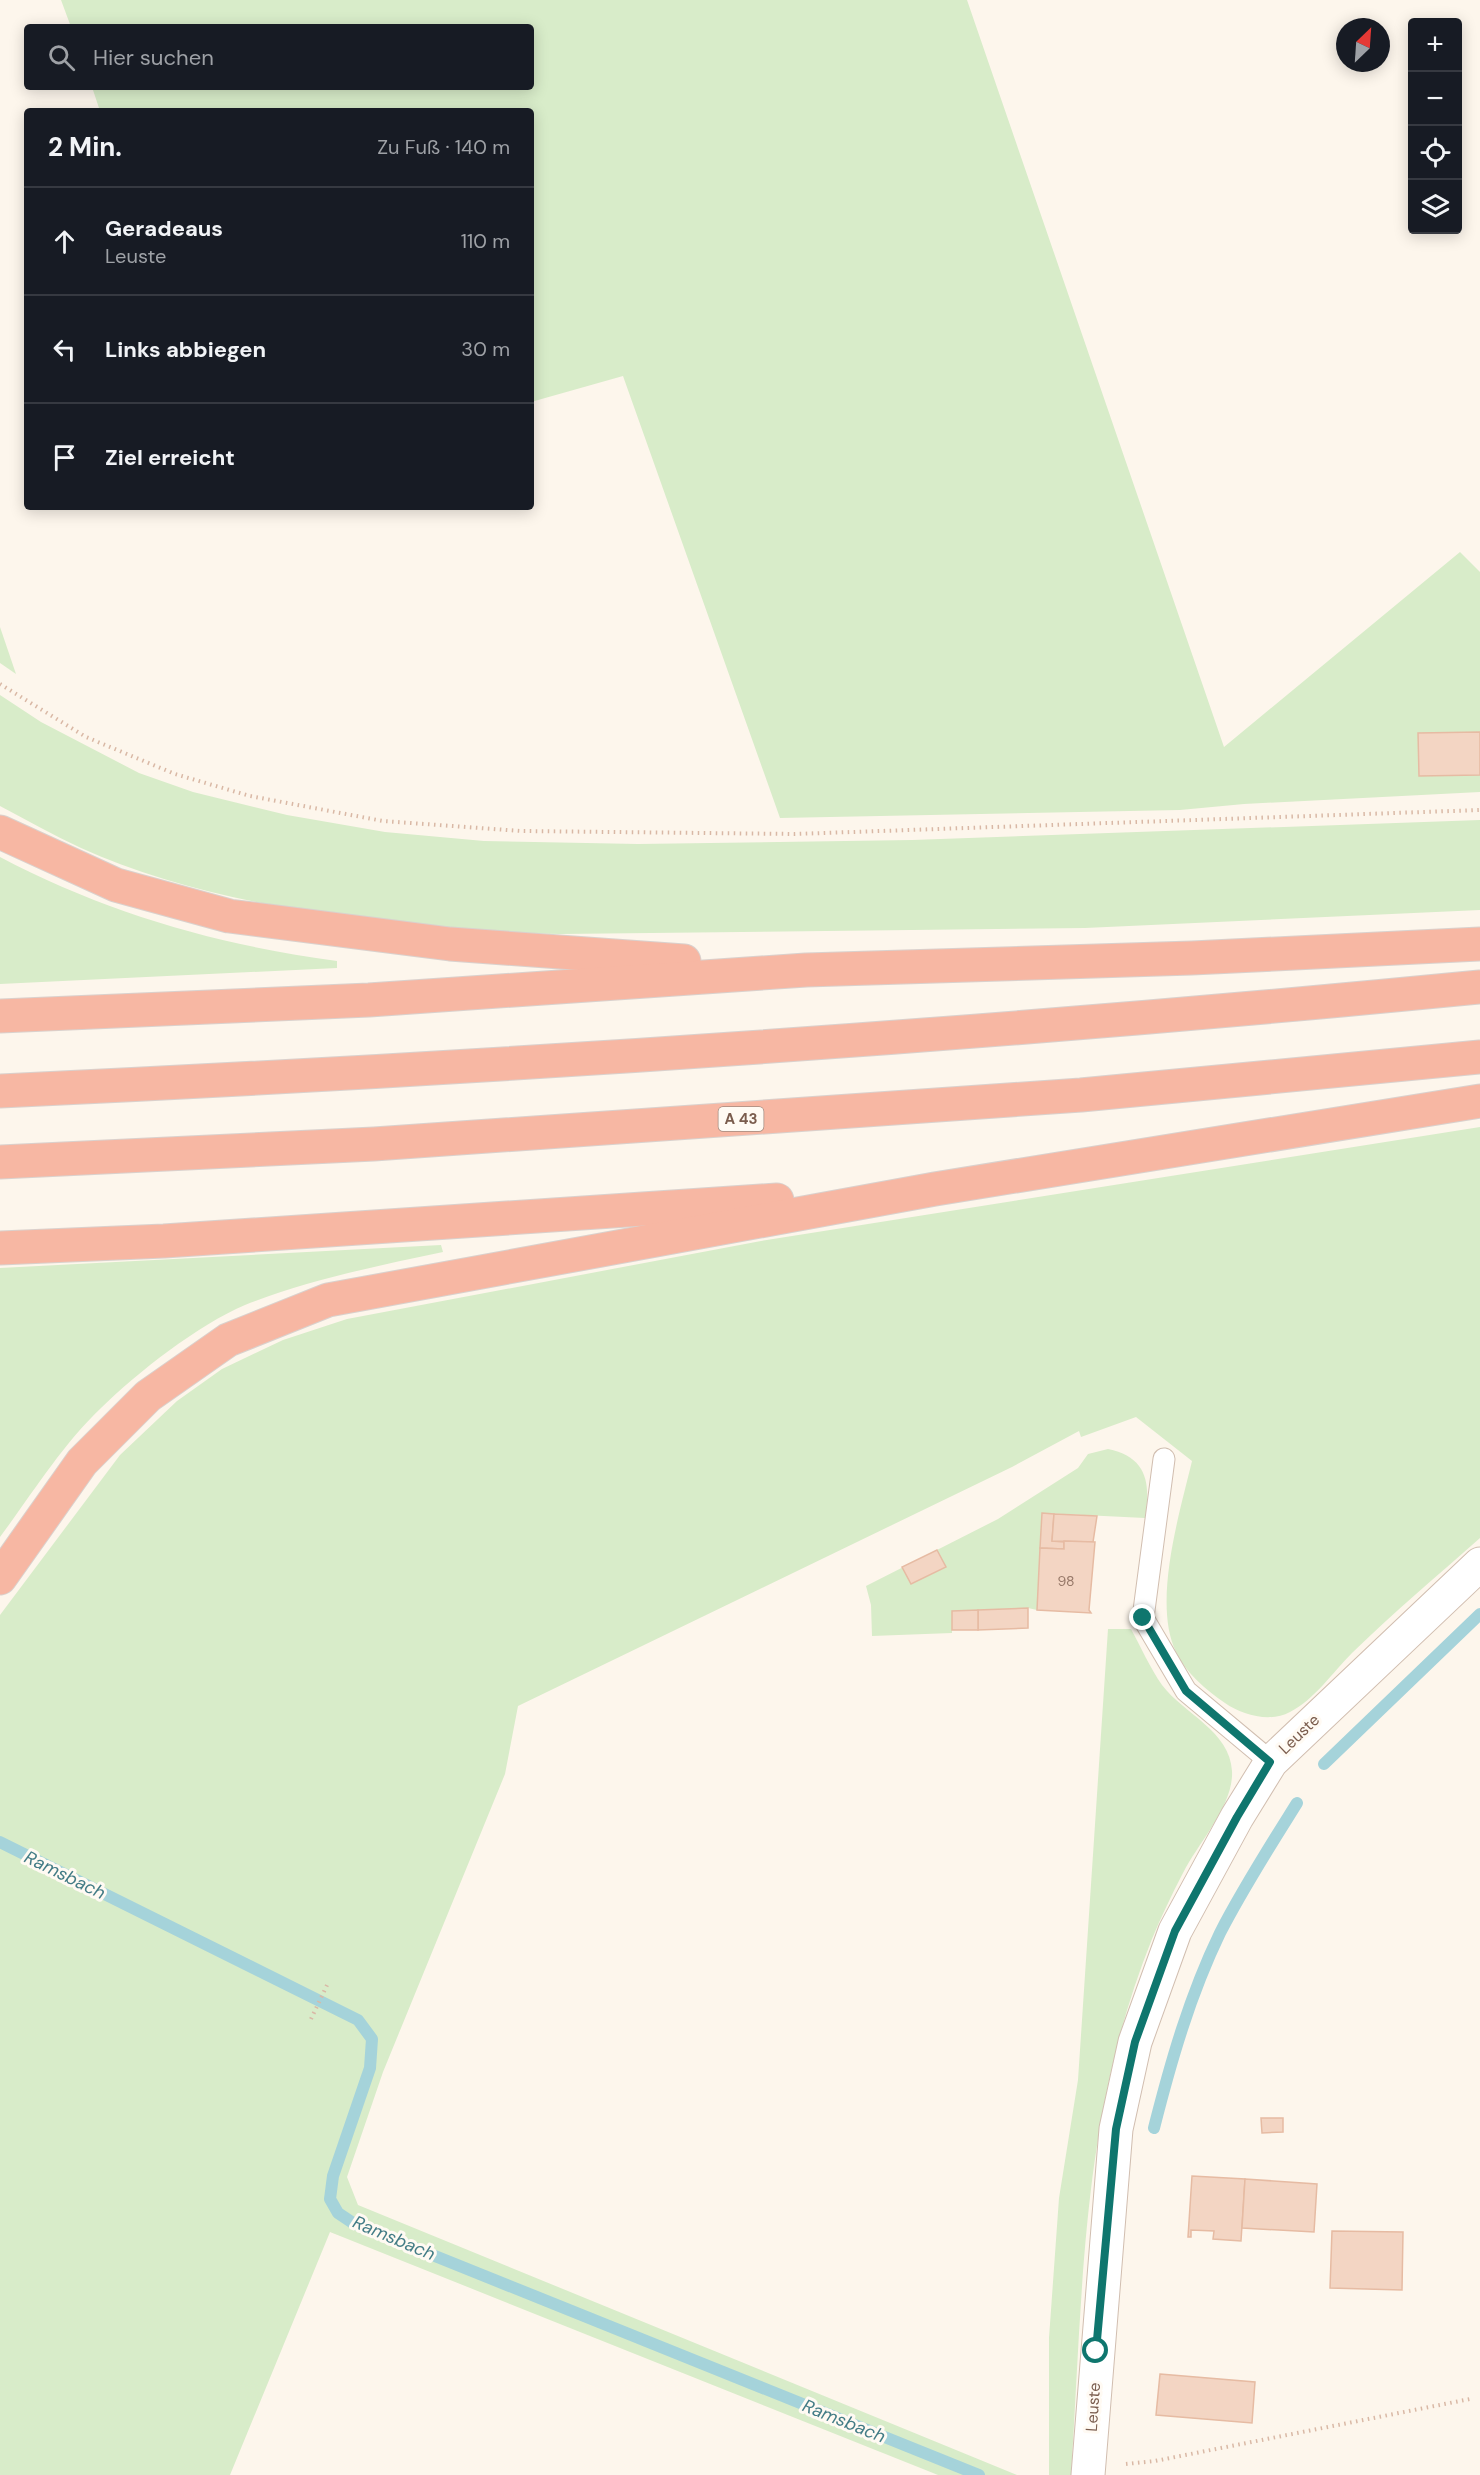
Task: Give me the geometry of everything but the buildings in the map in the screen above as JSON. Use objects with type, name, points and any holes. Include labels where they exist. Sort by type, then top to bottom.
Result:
[{"type":"highway","points":[[0,832],[116,885],[229,916],[450,944],[806,970]]},
{"type":"highway","points":[[0,1016],[369,1000],[806,970],[1192,958],[1480,944]]},
{"type":"highway","points":[[0,1091],[380,1073],[821,1044],[1184,1016],[1480,987]]},
{"type":"highway","name":"A 43","points":[[0,1162],[374,1144],[1069,1096],[1480,1057]]},
{"type":"highway","points":[[0,1578],[82,1462],[148,1396],[228,1340],[328,1300],[935,1190],[1480,1101]]},
{"type":"highway","points":[[0,1248],[164,1241],[935,1190]]},
{"type":"street","name":"Leuste","points":[[1089,2471],[1116,2129],[1135,2042],[1175,1931],[1237,1817],[1270,1762],[1480,1564]]},
{"type":"lane","points":[[1164,1459],[1143,1618],[1186,1691],[1270,1762]]},
{"type":"path","points":[[0,684],[86,737],[175,774],[250,796],[382,821],[521,831],[795,834],[1480,810]]},
{"type":"path","points":[[311,2019],[328,1983]]},
{"type":"path","points":[[1089,2471],[1155,2461],[1470,2399]]},
{"type":"green space","points":[[61,0],[967,0],[1224,747],[1460,552],[1480,572],[1480,792],[1244,804],[1180,810],[780,818],[623,376],[534,401],[534,108],[99,108],[93,90],[534,90],[534,24],[70,24]]},
{"type":"green space","points":[[0,627],[16,674],[0,663]]},
{"type":"green space","points":[[0,695],[41,722],[139,773],[193,792],[287,815],[385,832],[484,841],[638,844],[912,840],[1480,820],[1480,910],[1085,928],[560,934],[442,928],[316,913],[192,887],[134,869],[81,848],[0,806]]},
{"type":"green space","points":[[0,857],[81,895],[164,924],[249,946],[337,961],[337,968],[0,984]]},
{"type":"green space","points":[[1480,1127],[1480,1538],[1368,1638],[1299,1707],[1274,1717],[1256,1716],[1240,1711],[1204,1687],[1191,1674],[1176,1652],[1169,1632],[1167,1583],[1175,1531],[1192,1461],[1136,1417],[1081,1437],[1079,1431],[1012,1467],[518,1706],[505,1774],[383,2072],[347,2177],[358,2205],[1017,2475],[938,2475],[330,2232],[230,2475],[0,2475],[0,1615],[120,1455],[177,1401],[222,1369],[283,1340],[347,1319],[761,1241]]},
{"type":"green space","points":[[441,1245],[443,1252],[343,1274],[293,1288],[245,1305],[208,1324],[169,1350],[132,1380],[87,1422],[60,1454],[0,1537],[0,1268]]},
{"type":"green space","points":[[1108,1449],[1131,1458],[1143,1473],[1147,1494],[1145,1518],[1042,1513],[1037,1610],[1028,1608],[952,1611],[952,1633],[872,1636],[871,1605],[866,1586],[998,1519],[1078,1468],[1088,1454]]},
{"type":"green space","points":[[1108,1629],[1131,1629],[1162,1685],[1215,1734],[1223,1745],[1232,1771],[1231,1784],[1221,1810],[1189,1861],[1152,1939],[1129,2005],[1111,2071],[1098,2137],[1089,2204],[1071,2475],[1049,2475],[1049,2338],[1059,2198],[1078,2080]]},
{"type":"waterway","points":[[1324,1764],[1480,1614]]},
{"type":"waterway","points":[[1154,2128],[1182,2029],[1209,1956],[1238,1900],[1297,1803]]},
{"type":"waterway","name":"Ramsbach","points":[[0,1842],[358,2020],[372,2039],[370,2068],[333,2176],[330,2199],[338,2213],[353,2223],[979,2475]]},
{"type":"route","points":[[1096,2351],[1116,2129],[1135,2042],[1175,1931],[1237,1817],[1270,1762],[1186,1691],[1143,1618]]}]
